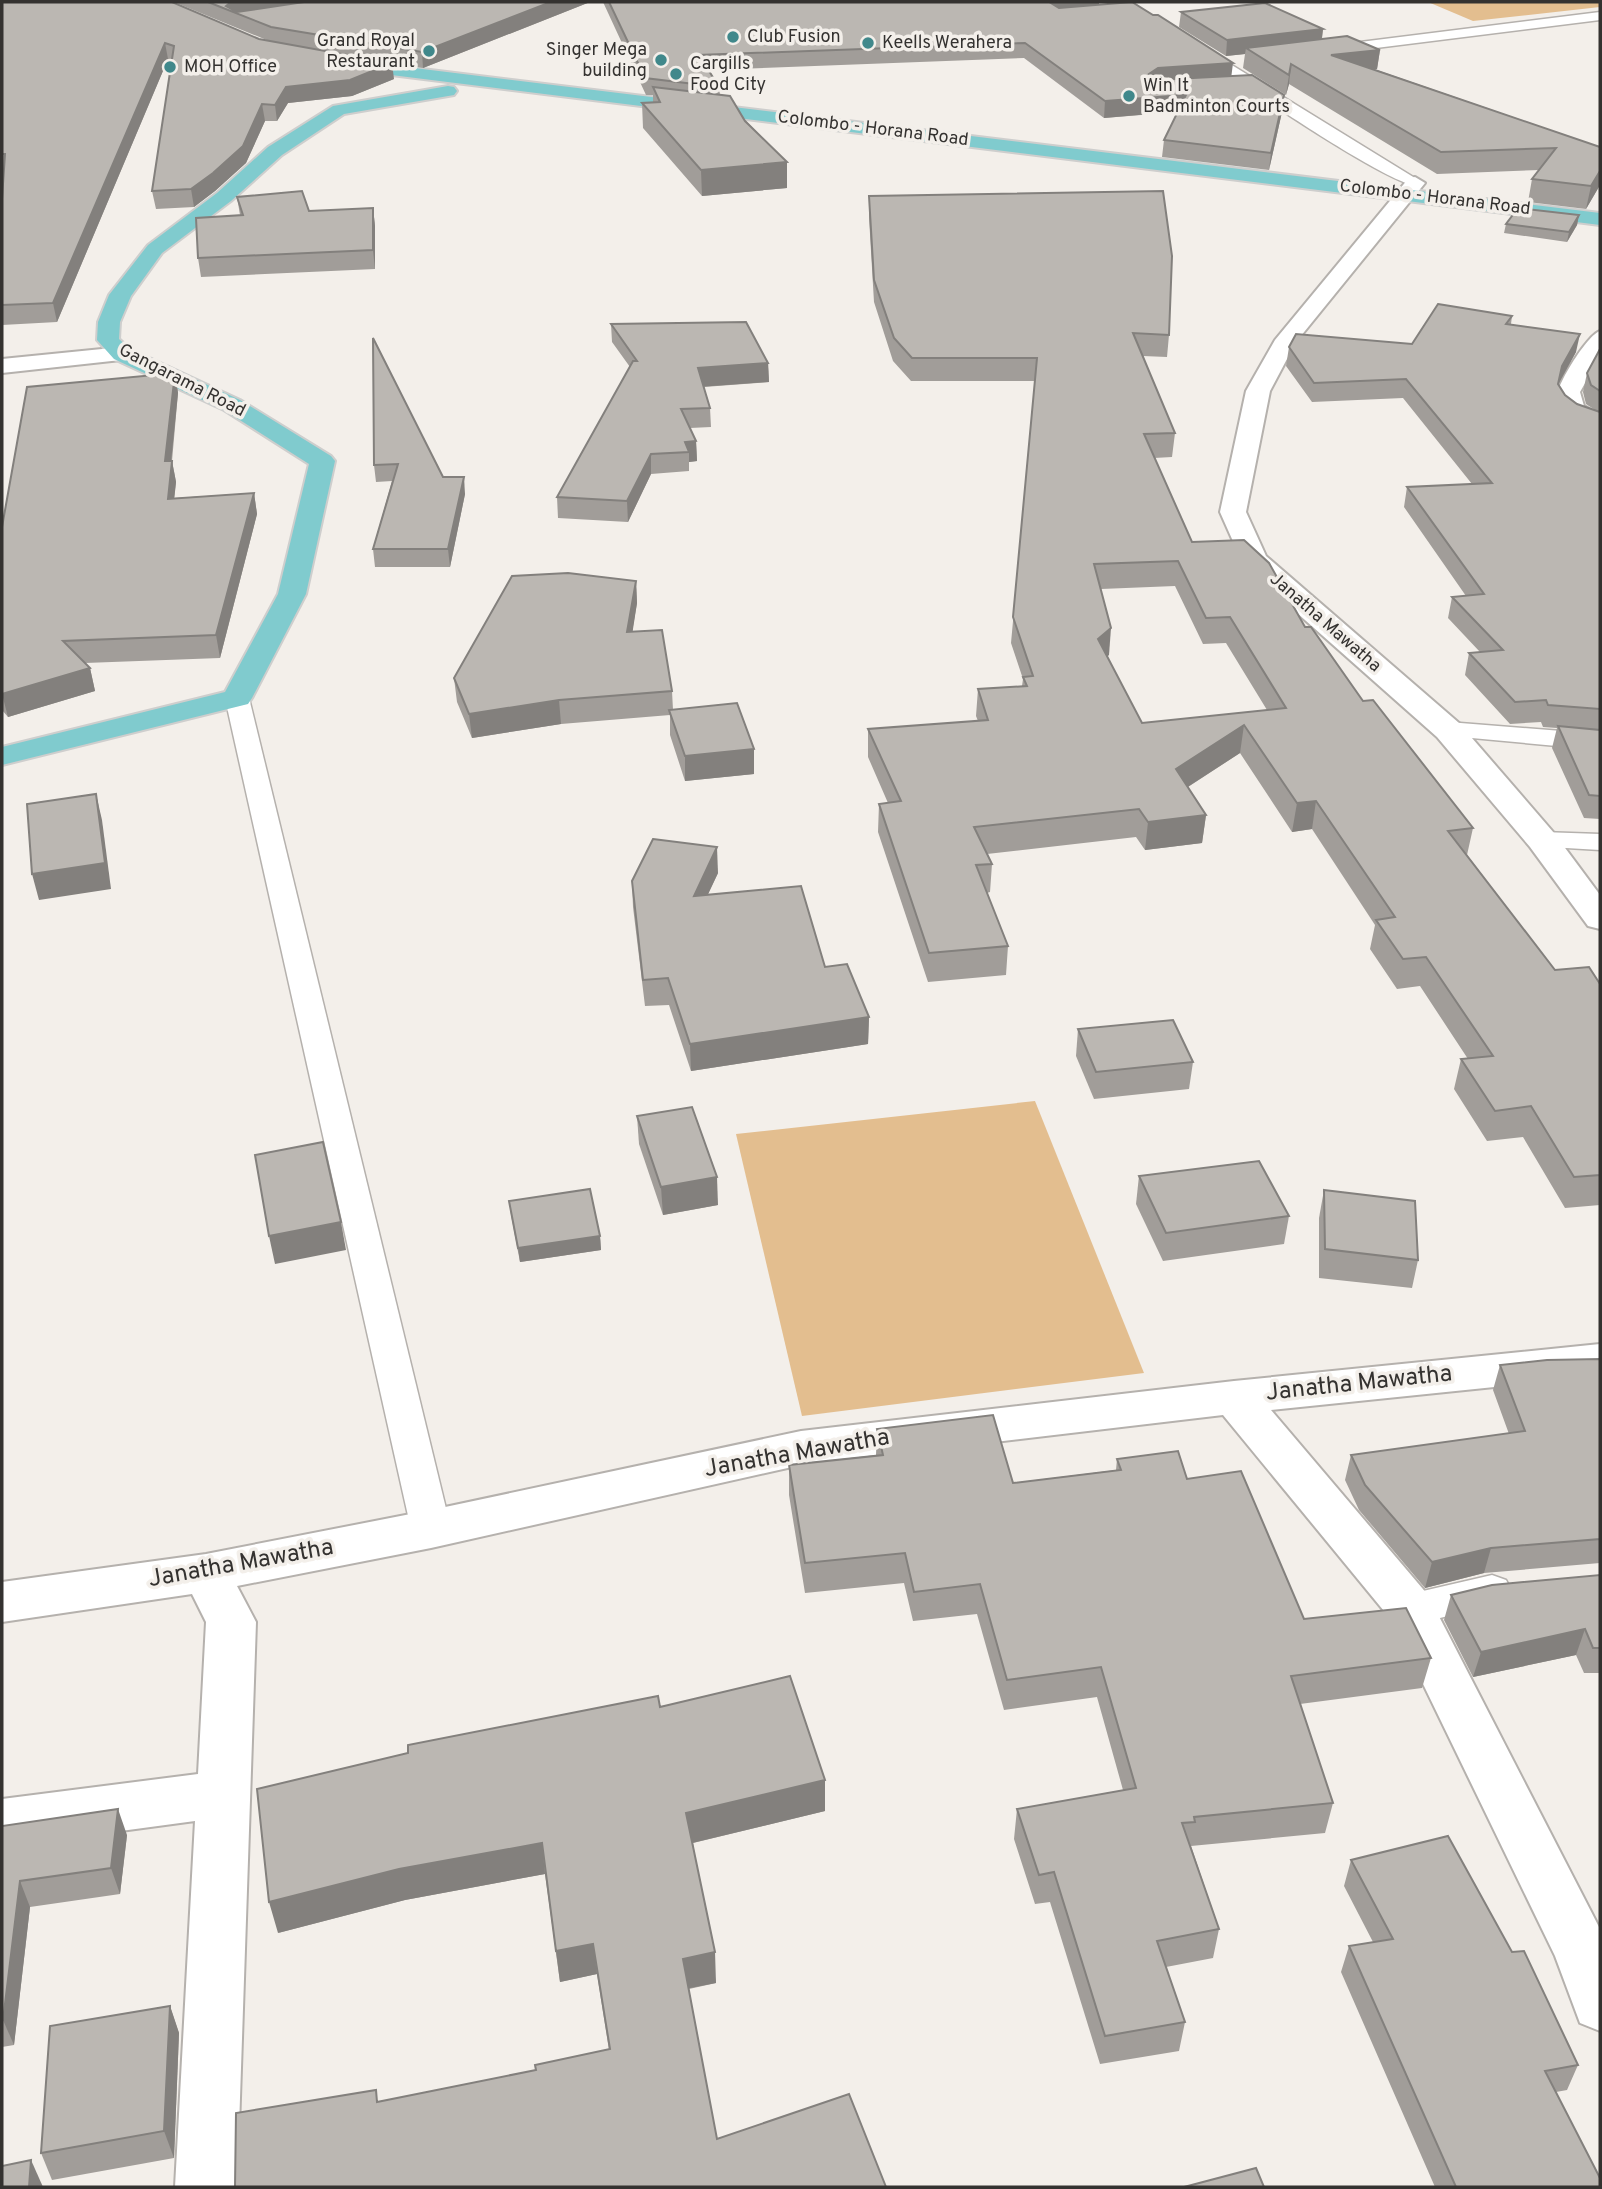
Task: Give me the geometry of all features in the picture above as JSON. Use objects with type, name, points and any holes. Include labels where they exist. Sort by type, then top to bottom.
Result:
[{"type":"main road","name":"Colombo - Horana Road","points":[[834,118],[488,84],[324,56],[519,77],[1411,189],[1600,206]]},
{"type":"main road","points":[[488,84],[519,77]]},
{"type":"main road","name":"Gangarama Road","points":[[237,698],[292,594],[322,461],[232,405],[121,354],[108,340],[109,322],[126,283],[155,249],[223,197],[275,150],[339,110],[488,84]]},
{"type":"main road","name":"Colombo - Horana Road","points":[[1411,189],[1600,219]]},
{"type":"main road","points":[[2,756],[237,698]]},
{"type":"street","name":"Janatha Mawatha","points":[[1411,189],[1286,340],[1258,391],[1233,512],[1254,560],[1448,730],[1542,840],[1600,919]]},
{"type":"street","points":[[1600,338],[1568,392],[1568,403],[1575,411],[1600,424]]},
{"type":"street","points":[[2,366],[121,354]]},
{"type":"street","name":"Janatha Mawatha","points":[[2,1602],[206,1573],[431,1529],[801,1448],[1234,1397],[1600,1360]]},
{"type":"street","points":[[1234,1397],[1411,1609],[1591,1951],[1600,2004]]},
{"type":"street","points":[[206,1573],[231,1622],[221,1794],[206,2187]]},
{"type":"street","points":[[2,1823],[221,1794]]},
{"type":"lane","points":[[1312,52],[1600,16]]},
{"type":"lane","points":[[1181,37],[1411,189]]},
{"type":"lane","points":[[1222,64],[1248,60]]},
{"type":"lane","points":[[1227,86],[1254,84]]},
{"type":"lane","points":[[237,698],[431,1529]]},
{"type":"lane","points":[[1448,730],[1600,742]]},
{"type":"lane","points":[[1542,840],[1600,842]]},
{"type":"lane","points":[[1411,1609],[1484,1592],[1523,1588]]},
{"type":"shaded area","points":[[1428,2],[1600,2],[1600,7],[1473,21]]},
{"type":"shaded area","points":[[1035,1101],[1144,1373],[802,1416],[736,1134]]},
{"type":"building","points":[[2,2],[172,2],[259,39],[392,63],[350,80],[286,87],[275,105],[262,104],[243,146],[213,173],[191,189],[152,191],[174,46],[165,43],[53,303],[2,305],[2,199],[5,154],[2,154]]},
{"type":"building","points":[[208,2],[231,2],[226,6],[237,12],[304,2],[551,2],[422,52],[271,27]]},
{"type":"building","points":[[609,2],[1053,2],[1051,3],[1059,8],[1132,2],[1153,15],[1158,15],[1233,63],[1158,68],[1149,74],[1154,80],[1252,75],[1284,95],[1271,153],[1164,140],[1186,95],[1105,101],[1025,43],[699,55],[719,87],[645,78]]},
{"type":"building","points":[[1265,3],[1323,29],[1227,40],[1181,12]]},
{"type":"building","points":[[1347,36],[1380,50],[1331,55],[1600,147],[1600,171],[1591,186],[1532,179],[1556,148],[1441,152],[1291,64],[1289,75],[1246,48]]},
{"type":"building","points":[[653,87],[730,96],[745,121],[787,162],[701,170],[642,103],[660,102]]},
{"type":"building","points":[[302,191],[309,211],[373,208],[373,250],[198,258],[196,218],[243,215],[237,197]]},
{"type":"building","points":[[1163,191],[1172,256],[1169,335],[1133,333],[1175,433],[1144,434],[1192,542],[1244,540],[1269,563],[1305,627],[1311,627],[1363,701],[1373,700],[1473,828],[1448,831],[1555,970],[1589,967],[1600,984],[1600,1175],[1574,1177],[1531,1106],[1495,1111],[1461,1059],[1493,1056],[1426,957],[1403,959],[1376,920],[1395,917],[1316,801],[1297,803],[1244,725],[1176,769],[1206,815],[1148,822],[1139,809],[974,827],[992,864],[976,865],[1008,946],[929,953],[879,804],[901,801],[868,729],[988,720],[978,689],[1027,686],[1023,677],[1033,676],[1013,617],[1037,358],[912,358],[894,338],[874,280],[869,196]],"holes":[[[1178,561],[1206,618],[1230,617],[1286,708],[1142,723],[1098,639],[1111,628],[1094,564]]]},
{"type":"building","points":[[1518,208],[1579,215],[1569,232],[1506,224]]},
{"type":"building","points":[[1438,304],[1512,316],[1506,324],[1580,334],[1562,366],[1558,384],[1565,395],[1577,404],[1600,412],[1600,709],[1548,705],[1546,700],[1515,702],[1469,653],[1503,650],[1452,597],[1484,594],[1407,487],[1492,483],[1406,379],[1314,383],[1289,347],[1296,334],[1412,344]]},
{"type":"building","points":[[746,322],[768,363],[698,368],[710,408],[681,409],[696,441],[685,442],[689,452],[651,454],[627,501],[557,497],[633,361],[637,361],[611,324]]},
{"type":"building","points":[[373,338],[443,477],[464,477],[448,549],[373,549],[398,464],[374,465]]},
{"type":"building","points":[[1600,349],[1600,391],[1591,385],[1587,373]]},
{"type":"building","points":[[175,373],[165,461],[172,461],[168,499],[254,493],[216,635],[63,641],[90,668],[2,694],[2,527],[27,387]]},
{"type":"building","points":[[568,573],[636,581],[627,632],[662,630],[672,691],[559,700],[469,714],[454,678],[512,576]]},
{"type":"building","points":[[737,703],[754,749],[685,756],[669,710]]},
{"type":"building","points":[[1558,726],[1600,730],[1600,796],[1589,795]]},
{"type":"building","points":[[96,794],[105,863],[32,874],[27,804]]},
{"type":"building","points":[[653,839],[717,847],[694,896],[801,886],[825,967],[847,964],[869,1017],[690,1044],[668,978],[643,980],[632,881]]},
{"type":"building","points":[[1173,1020],[1193,1062],[1096,1072],[1078,1029]]},
{"type":"building","points":[[692,1107],[717,1177],[661,1187],[637,1116]]},
{"type":"building","points":[[323,1142],[341,1222],[269,1236],[255,1155]]},
{"type":"building","points":[[1259,1161],[1289,1216],[1166,1233],[1139,1176]]},
{"type":"building","points":[[590,1189],[600,1236],[518,1248],[509,1201]]},
{"type":"building","points":[[1324,1190],[1415,1201],[1418,1260],[1325,1249]]},
{"type":"building","points":[[1600,1359],[1600,1539],[1491,1548],[1432,1562],[1365,1485],[1351,1455],[1525,1431],[1500,1365],[1547,1360]]},
{"type":"building","points":[[993,1415],[1013,1483],[1121,1470],[1117,1459],[1178,1451],[1187,1479],[1241,1471],[1304,1619],[1406,1608],[1431,1658],[1291,1676],[1333,1803],[1194,1817],[1195,1822],[1182,1823],[1219,1929],[1157,1941],[1185,2022],[1105,2036],[1054,1872],[1039,1875],[1017,1809],[1136,1788],[1101,1667],[1007,1680],[980,1584],[914,1592],[905,1553],[805,1563],[789,1465],[883,1455],[877,1429]]},
{"type":"building","points":[[1600,1575],[1600,1648],[1593,1648],[1585,1629],[1481,1652],[1451,1595],[1492,1585]]},
{"type":"building","points":[[790,1676],[825,1780],[686,1813],[715,1952],[683,1959],[717,2139],[849,2094],[886,2187],[235,2187],[236,2113],[376,2090],[377,2102],[536,2070],[535,2065],[610,2049],[593,1944],[556,1951],[542,1843],[399,1869],[269,1902],[257,1789],[408,1753],[408,1745],[658,1696],[660,1707]]},
{"type":"building","points":[[118,1809],[111,1868],[20,1881],[2,2020],[2,1826]]},
{"type":"building","points":[[1448,1836],[1512,1952],[1524,1951],[1578,2065],[1545,2071],[1600,2178],[1600,2187],[1456,2187],[1349,1946],[1393,1939],[1351,1860]]},
{"type":"building","points":[[170,2006],[164,2131],[41,2153],[50,2026]]},
{"type":"building","points":[[31,2160],[29,2187],[2,2187],[2,2166]]},
{"type":"building","points":[[1256,2168],[1264,2187],[1184,2187]]},
{"type":"place","name":"Club Fusion","points":[[733,37]]},
{"type":"place","name":"Keells Werahera","points":[[868,43]]},
{"type":"place","name":"Grand Royal Restaurant","points":[[429,51]]},
{"type":"place","name":"Singer Mega building","points":[[661,60]]},
{"type":"place","name":"MOH Office","points":[[170,67]]},
{"type":"place","name":"Cargills Food City","points":[[676,74]]},
{"type":"place","name":"Win It Badminton Courts","points":[[1129,96]]}]
